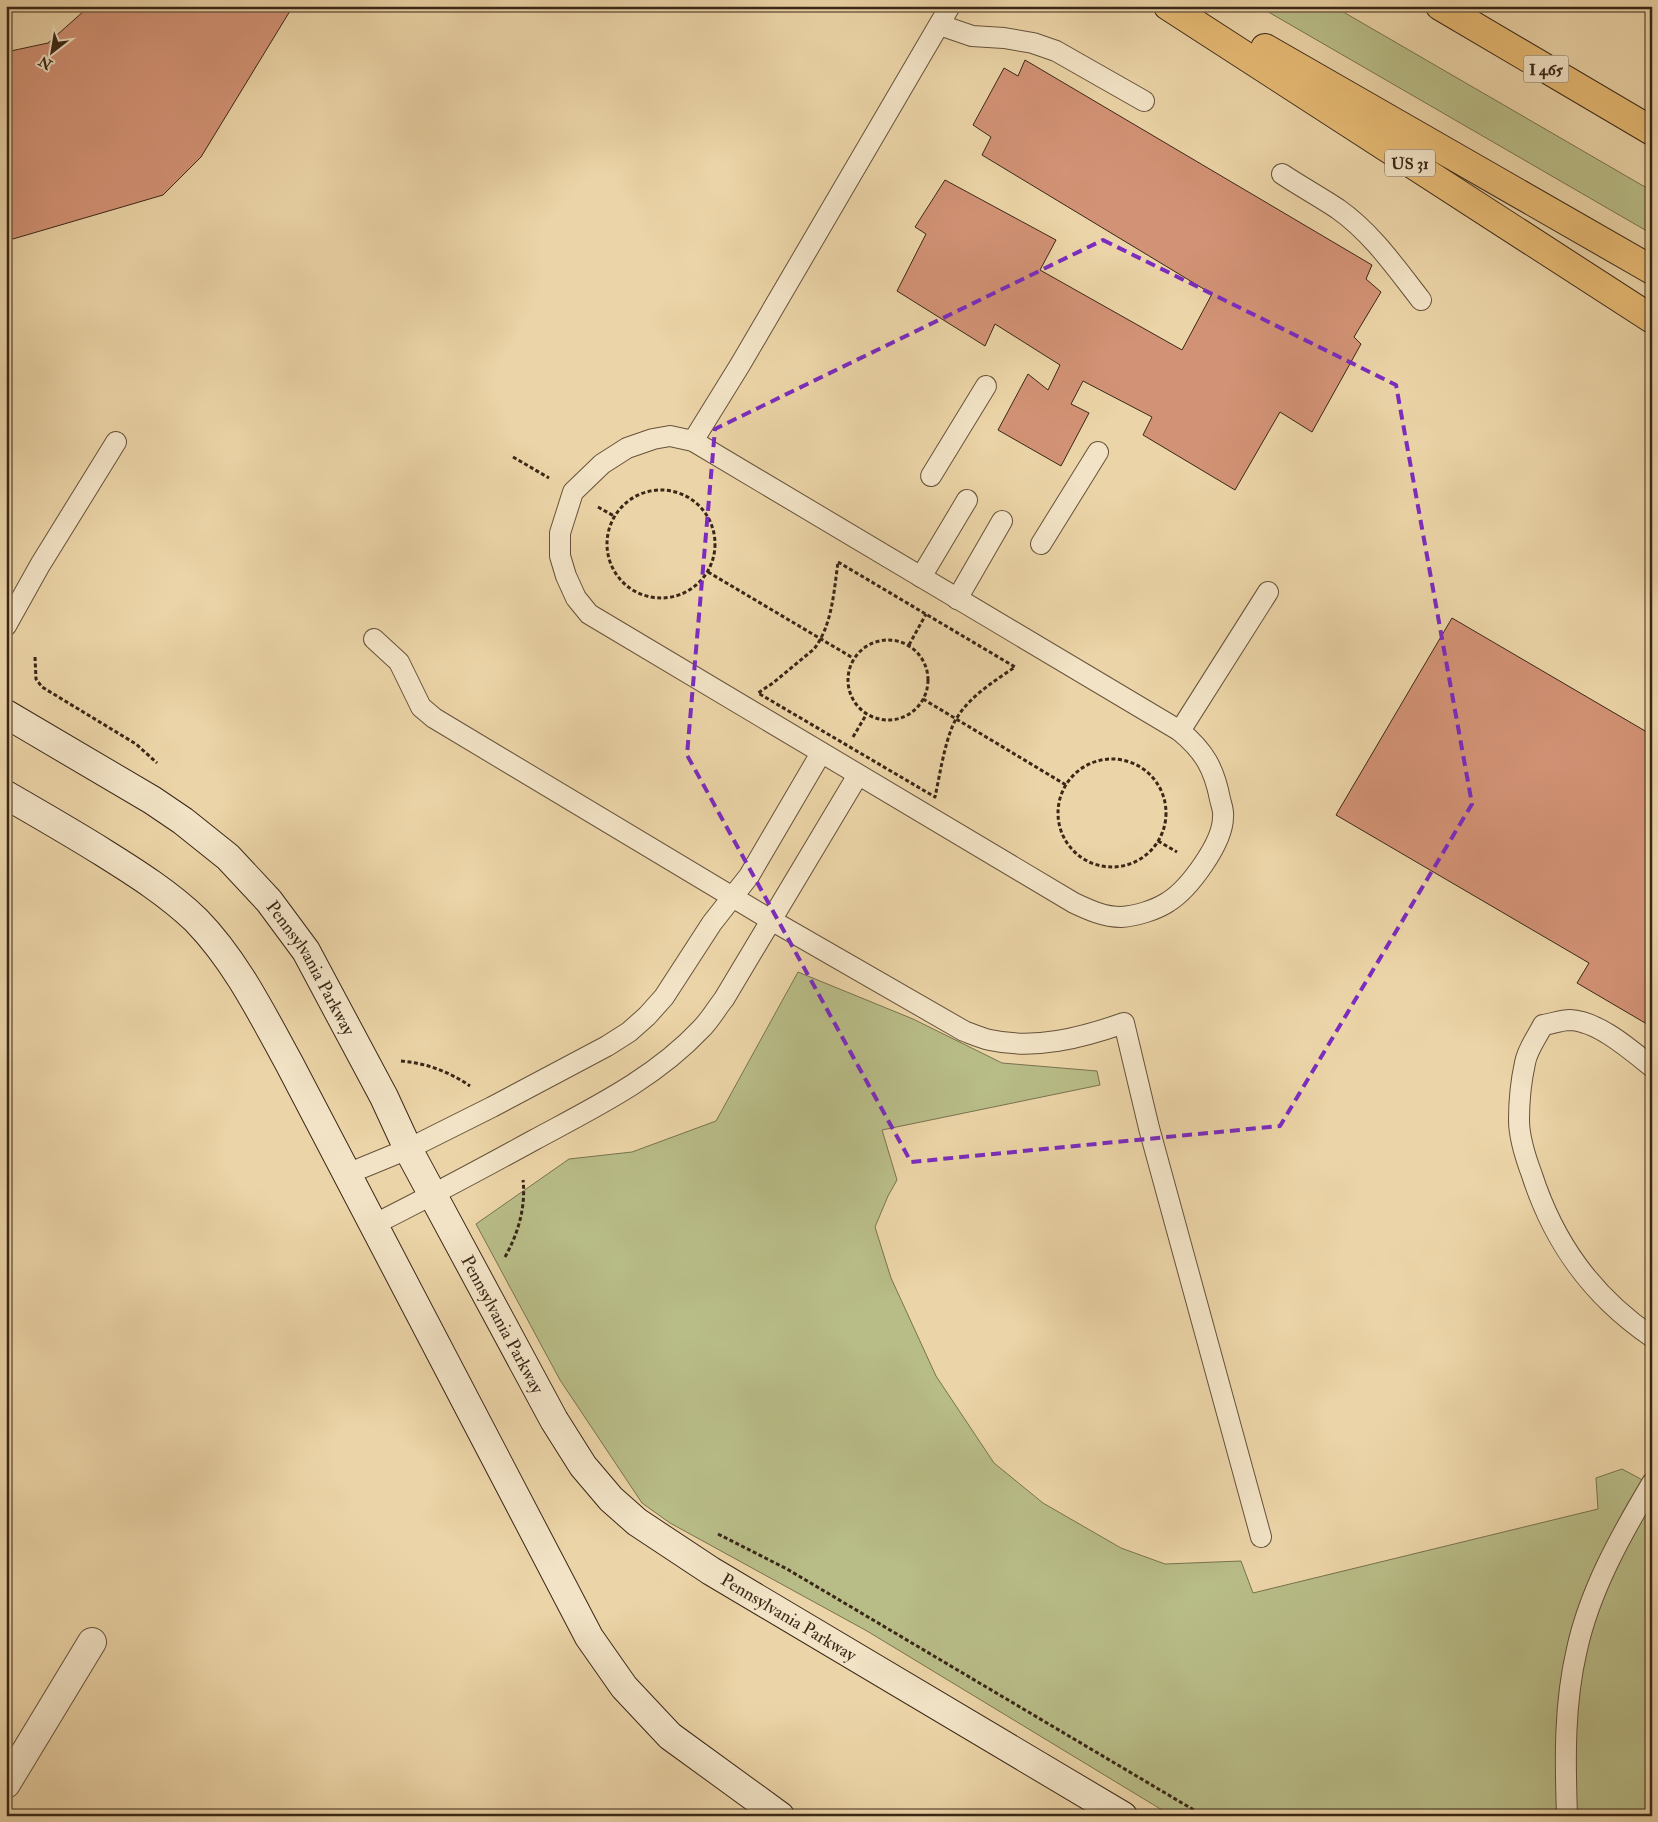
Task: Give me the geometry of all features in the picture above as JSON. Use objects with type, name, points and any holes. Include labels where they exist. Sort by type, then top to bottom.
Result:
[{"type":"highway","name":"US 31","points":[[1168,6],[1652,319]]},
{"type":"highway","points":[[1192,6],[1652,270]]},
{"type":"highway","name":"I 465","points":[[1440,6],[1652,131]]},
{"type":"main road","name":"Pennsylvania Parkway","points":[[6,714],[152,800],[183,821],[228,857],[269,901],[306,951],[384,1098],[408,1148],[554,1420],[583,1466],[611,1499],[637,1522],[712,1572],[1123,1816]]},
{"type":"main road","points":[[6,795],[128,868],[168,896],[196,920],[233,966],[250,993],[347,1174],[589,1637],[630,1693],[670,1736],[780,1816]]},
{"type":"main road","points":[[6,1784],[92,1642]]},
{"type":"lane","points":[[693,441],[740,365],[950,6]]},
{"type":"lane","points":[[940,24],[972,36],[1004,38],[1033,43],[1056,51],[1144,101]]},
{"type":"lane","points":[[1282,174],[1339,210],[1359,228],[1376,244],[1421,300]]},
{"type":"lane","points":[[931,476],[986,386]]},
{"type":"lane","points":[[670,436],[693,441],[921,577],[1180,732],[1195,744],[1207,760],[1216,780],[1224,818],[1212,851],[1194,878],[1168,902],[1137,914],[1120,917],[1098,914],[1074,903],[589,614],[576,598],[566,576],[560,556],[560,533],[573,492],[602,464],[627,448],[653,439],[670,436]]},
{"type":"lane","points":[[6,626],[40,565],[116,442]]},
{"type":"lane","points":[[1040,544],[1098,452]]},
{"type":"lane","points":[[921,577],[968,500]]},
{"type":"lane","points":[[957,599],[1002,521]]},
{"type":"lane","points":[[1180,732],[1268,592]]},
{"type":"lane","points":[[374,639],[398,662],[421,707],[434,718],[771,920],[964,1031],[989,1040],[1039,1045],[1094,1034],[1124,1023],[1152,1138],[1261,1537]]},
{"type":"lane","points":[[347,1174],[408,1148],[492,1108],[607,1046],[629,1032],[664,997],[712,923],[749,876],[821,753]]},
{"type":"lane","points":[[373,1225],[434,1194],[647,1077],[702,1028],[724,999],[858,775]]},
{"type":"lane","points":[[1652,1067],[1628,1046],[1588,1024],[1570,1020],[1542,1025],[1525,1061],[1519,1122],[1526,1159],[1537,1192],[1550,1222],[1568,1253],[1606,1298],[1634,1324],[1652,1337]]},
{"type":"lane","points":[[1567,1816],[1568,1712],[1577,1649],[1585,1621],[1608,1563],[1624,1530],[1652,1483]]},
{"type":"path","points":[[6,8],[10,6]]},
{"type":"path","points":[[662,490],[680,493],[696,503],[708,518],[715,536],[715,554],[708,572],[698,585],[674,597],[666,599],[649,598],[633,591],[620,580],[611,566],[606,549],[608,532],[614,516],[626,502],[643,492],[662,490]]},
{"type":"path","points":[[838,562],[1016,667],[976,696],[957,720],[949,737],[935,797],[758,693],[814,649],[820,639],[829,617],[838,562]]},
{"type":"path","points":[[708,572],[853,658]]},
{"type":"path","points":[[909,645],[926,614]]},
{"type":"path","points":[[885,639],[897,640],[909,645],[920,656],[927,669],[929,682],[918,708],[906,716],[893,720],[879,719],[866,715],[850,696],[847,683],[848,670],[853,658],[861,649],[872,642],[885,639]]},
{"type":"path","points":[[923,699],[1066,786]]},
{"type":"path","points":[[848,746],[866,715]]},
{"type":"path","points":[[1111,759],[1128,761],[1144,769],[1157,782],[1165,799],[1166,817],[1162,834],[1153,850],[1139,861],[1122,867],[1105,867],[1088,862],[1068,844],[1063,836],[1058,819],[1059,802],[1066,786],[1077,772],[1093,762],[1111,759]]},
{"type":"path","points":[[501,1264],[511,1245],[522,1213],[524,1197],[523,1177]]},
{"type":"path","points":[[718,1534],[787,1569],[1204,1816]]},
{"type":"highlighted area","points":[[1103,240],[1396,385],[1472,804],[1280,1126],[911,1162],[687,755],[715,429]]},
{"type":"green space","points":[[1258,6],[1333,6],[1652,191],[1652,234]]},
{"type":"green space","points":[[798,972],[913,1019],[1002,1063],[1097,1071],[1100,1085],[882,1130],[897,1180],[875,1227],[891,1278],[936,1376],[994,1463],[1043,1503],[1121,1548],[1165,1564],[1241,1561],[1253,1593],[1598,1509],[1596,1478],[1622,1469],[1652,1485],[1652,1816],[1172,1816],[867,1631],[670,1523],[642,1503],[560,1380],[476,1224],[569,1159],[632,1152],[716,1121]]},
{"type":"building","points":[[86,6],[293,6],[201,157],[163,195],[6,241],[6,52],[48,43],[85,10]]},
{"type":"building","points":[[1025,60],[1372,265],[1366,279],[1381,292],[1354,337],[1361,344],[1312,432],[1280,412],[1235,490],[1143,435],[1152,417],[1083,381],[1071,404],[1089,413],[1061,466],[998,430],[1028,374],[1048,390],[1060,365],[995,324],[985,346],[897,291],[926,234],[915,227],[945,180],[1056,240],[1040,270],[1182,350],[1212,294],[982,155],[991,137],[973,125],[1004,68],[1018,76]]},
{"type":"building","points":[[1452,618],[1652,735],[1652,1027],[1577,983],[1589,963],[1336,815]]}]
